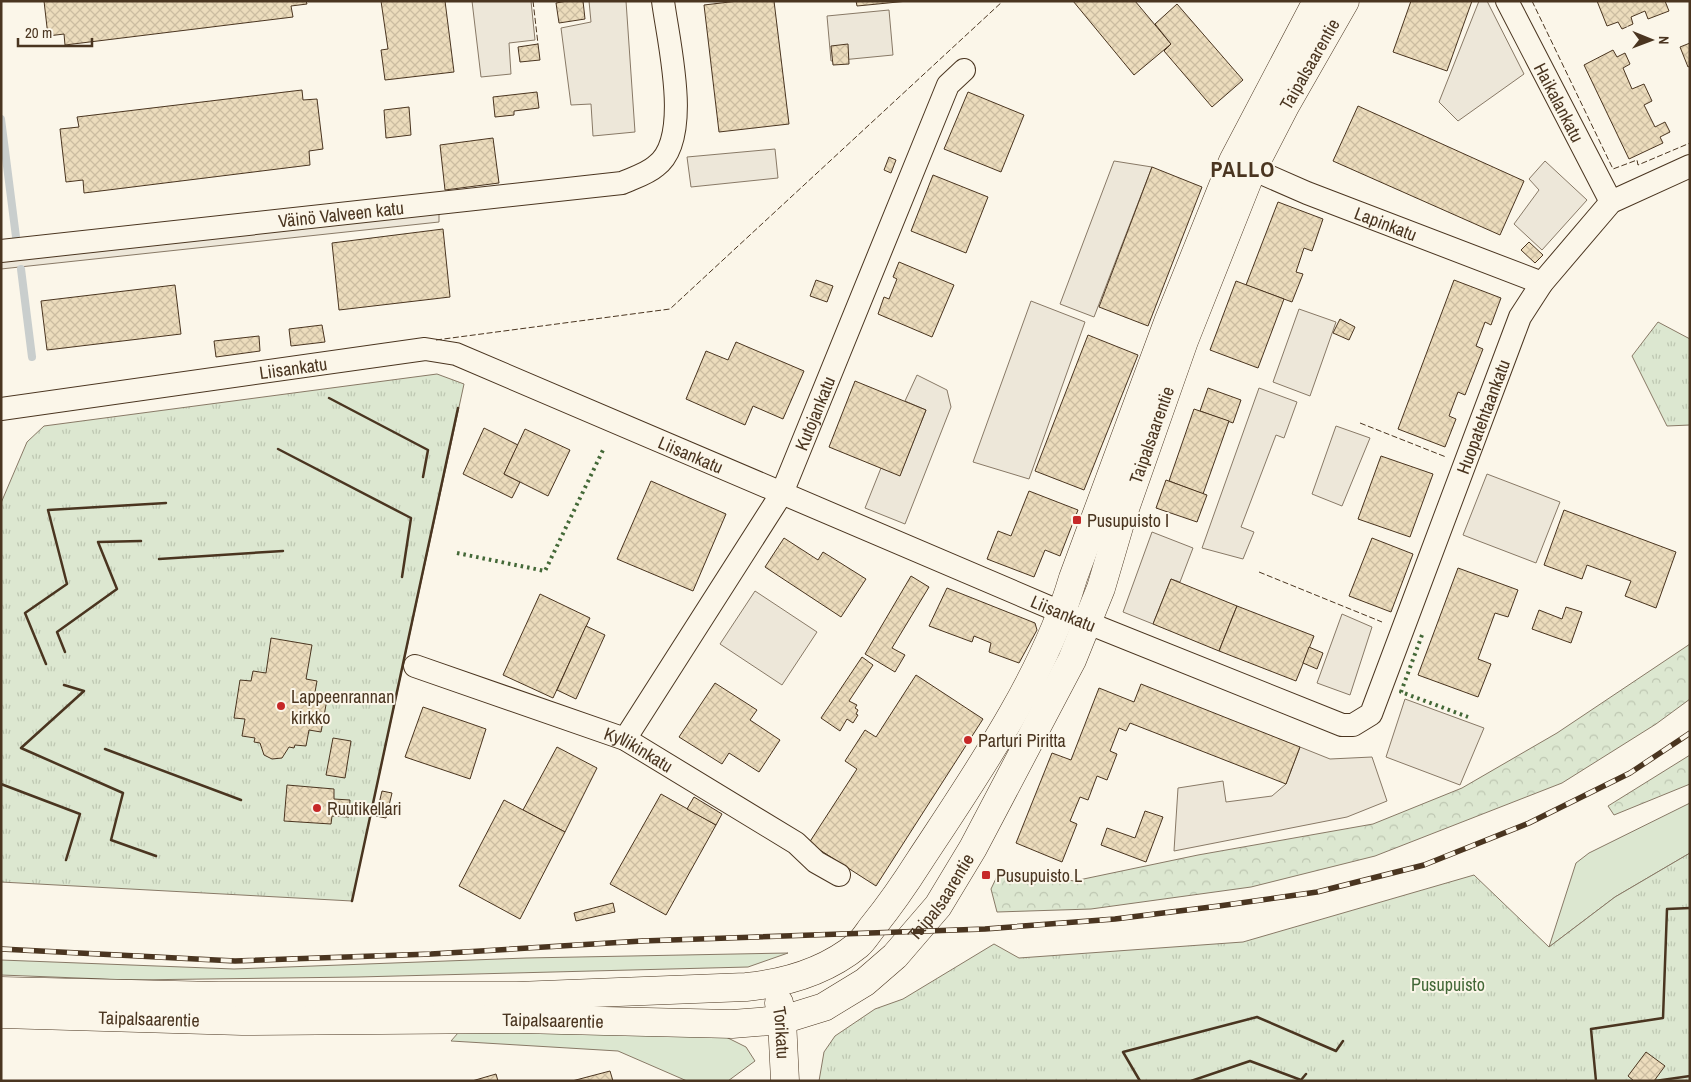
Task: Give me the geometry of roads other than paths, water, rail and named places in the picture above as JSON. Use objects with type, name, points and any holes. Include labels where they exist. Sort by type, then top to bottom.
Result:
[{"type":"main road","name":"Taipalsaarentie","points":[[1,991],[218,996],[517,996],[746,988],[775,984],[829,966],[859,944],[892,902],[953,810],[1007,721],[1047,649],[1063,613],[1074,578],[1168,322],[1243,165],[1317,1]]},
{"type":"main road","name":"Taipalsaarentie","points":[[1,1014],[242,1021],[519,1019],[732,1024],[782,1020],[824,1007],[865,982],[895,956],[938,906],[1003,792],[1072,660],[1088,623],[1121,520],[1243,165],[1294,89],[1345,1]]},
{"type":"main road","name":"Torikatu","points":[[775,984],[782,1020],[785,1081]]},
{"type":"street","name":"Väinö Valveen katu","points":[[1,251],[622,183],[657,166],[669,150],[675,135],[677,112],[663,1]]},
{"type":"street","name":"Haikalankatu","points":[[1507,1],[1611,202]]},
{"type":"street","name":"Kutojankatu","points":[[625,740],[782,493],[948,85],[964,70]]},
{"type":"street","name":"Lapinkatu","points":[[1243,165],[1307,193],[1542,283]]},
{"type":"street","name":"Huopatehtaankatu","points":[[1353,725],[1370,714],[1520,317],[1542,283],[1611,202],[1690,166]]},
{"type":"street","name":"Liisankatu","points":[[1,409],[424,349],[456,354],[1063,613],[1342,724],[1353,725]]},
{"type":"street","name":"Kyllikinkatu","points":[[415,666],[625,740],[796,843],[816,862],[839,875]]},
{"type":"waterway","points":[[1,119],[16,237]]},
{"type":"waterway","points":[[21,269],[32,357]]},
{"type":"railway","points":[[1,949],[235,961],[431,954],[642,941],[985,929],[1115,919],[1219,906],[1317,892],[1424,865],[1529,823],[1630,773],[1690,733]]},
{"type":"place","name":"Pusupuisto I","points":[[1077,520]]},
{"type":"place","name":"Lappeenrannan kirkko","points":[[281,706]]},
{"type":"place","name":"Parturi Piritta","points":[[968,740]]},
{"type":"place","name":"Ruutikellari","points":[[317,808]]},
{"type":"place","name":"Pusupuisto L","points":[[986,875]]},
{"type":"district","name":"PALLO","points":[[1243,169]]},
{"type":"park label","name":"Pusupuisto","points":[[1448,984]]}]
